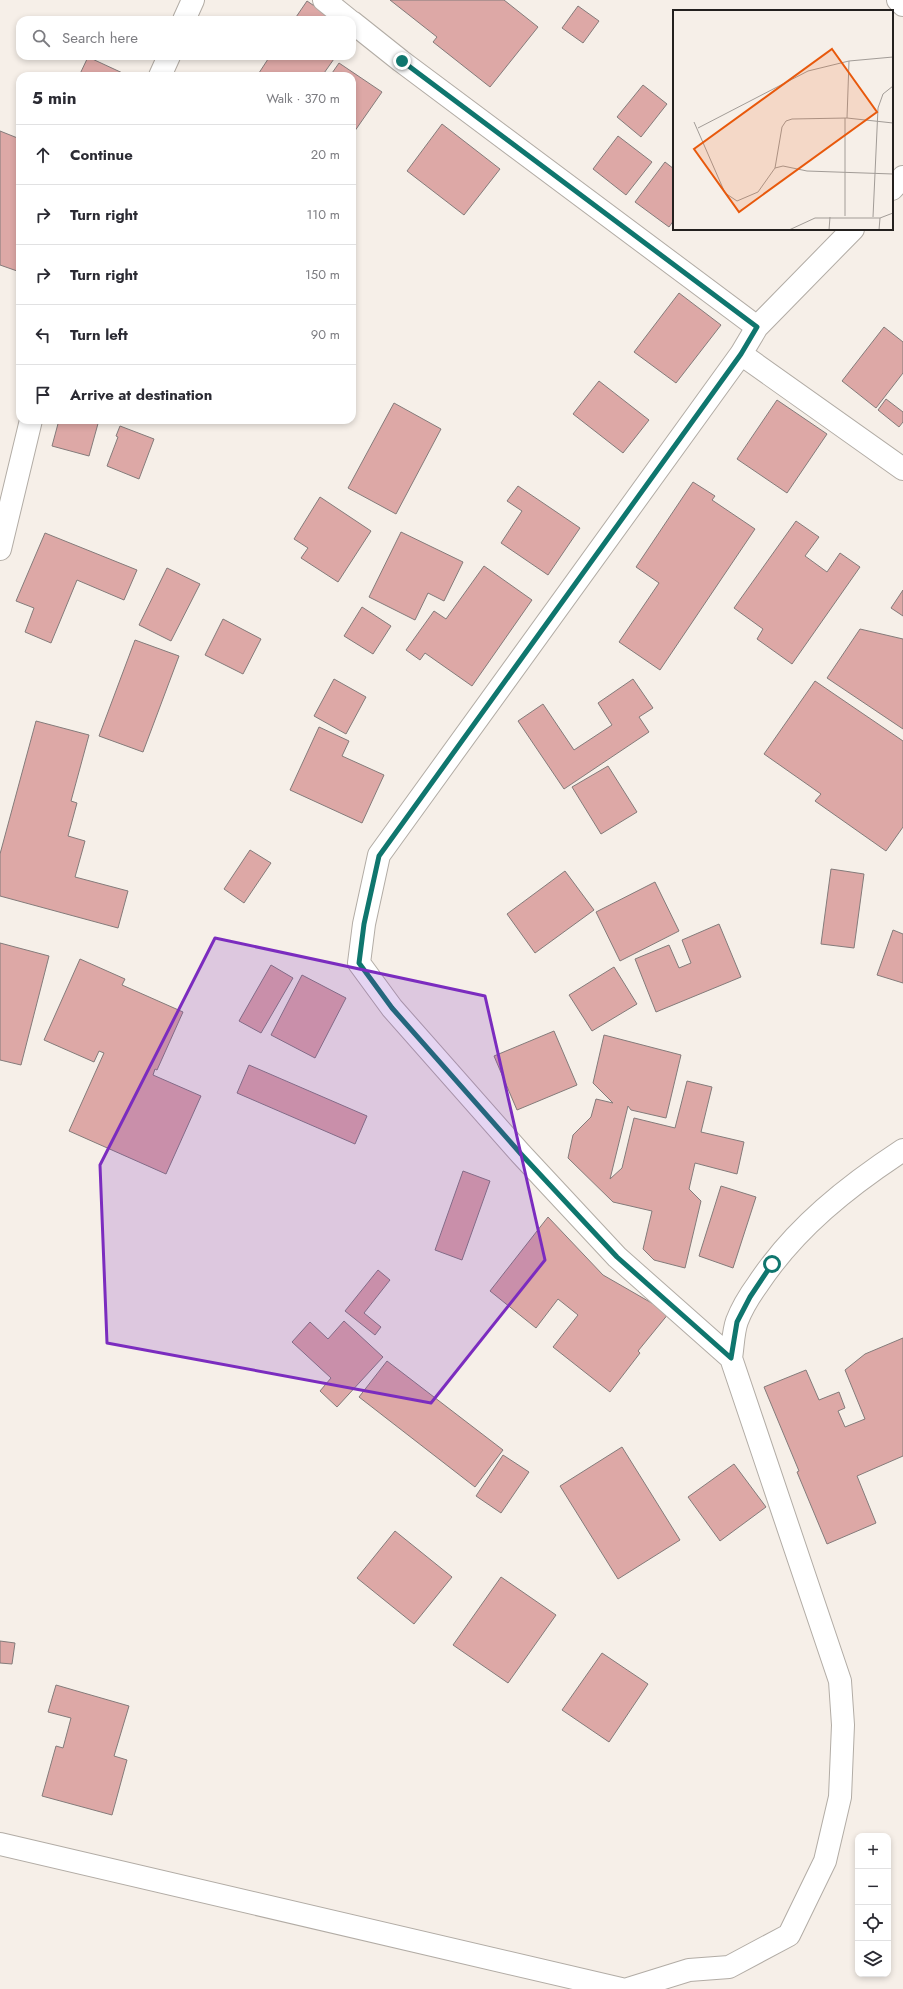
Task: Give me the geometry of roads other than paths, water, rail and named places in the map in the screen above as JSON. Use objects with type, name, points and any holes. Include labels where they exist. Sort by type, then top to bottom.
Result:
[{"type":"street","points":[[186,16],[193,0]]},
{"type":"street","points":[[324,0],[344,16]]},
{"type":"street","points":[[898,0],[903,4]]},
{"type":"street","points":[[356,25],[757,327]]},
{"type":"street","points":[[162,72],[167,60]]},
{"type":"street","points":[[893,188],[903,177]]},
{"type":"street","points":[[731,1358],[617,1257],[521,1154],[392,1008],[359,963],[364,924],[379,856],[741,354],[757,327],[852,230]]},
{"type":"street","points":[[741,354],[903,469]]},
{"type":"street","points":[[0,549],[30,424]]},
{"type":"street","points":[[628,1989],[689,1970],[730,1967],[789,1935],[825,1861],[840,1797],[843,1724],[840,1680],[731,1358],[737,1322],[750,1297],[772,1264],[814,1218],[863,1177],[903,1150]]},
{"type":"street","points":[[0,1844],[622,1989]]}]
